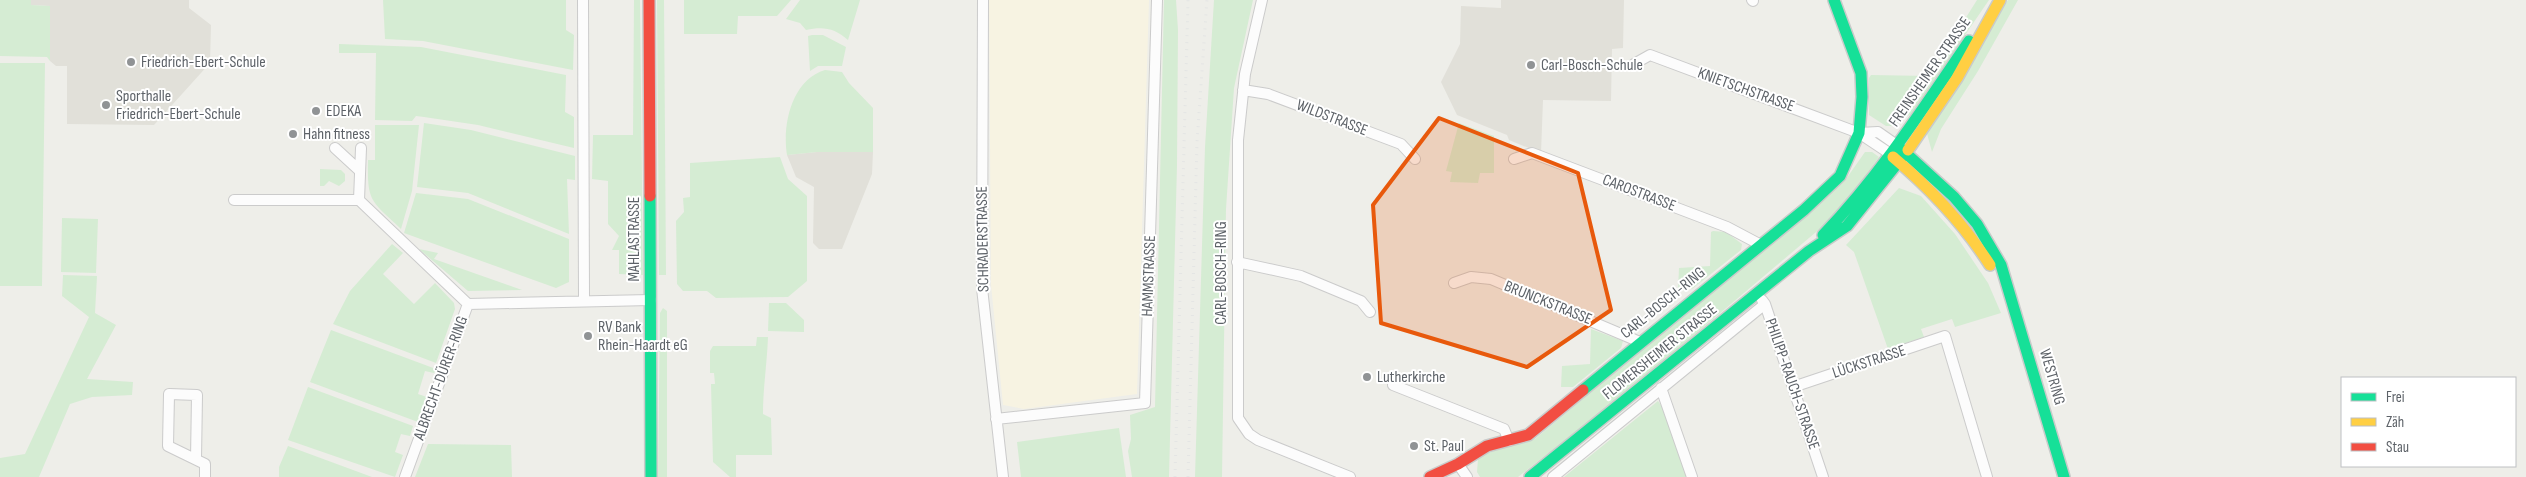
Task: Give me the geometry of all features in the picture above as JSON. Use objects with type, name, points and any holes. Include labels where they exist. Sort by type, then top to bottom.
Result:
[{"type":"street","points":[[583,0],[584,300]]},
{"type":"street","name":"MAHLASTRASSE","points":[[649,0],[652,477]]},
{"type":"street","name":"SCHRADERSTRASSE","points":[[983,0],[982,288],[1003,477]]},
{"type":"street","name":"HAMMSTRASSE","points":[[996,419],[1145,403],[1157,0]]},
{"type":"street","name":"CARL-BOSCH-RING","points":[[1262,0],[1243,90],[1238,140],[1237,408],[1243,426],[1249,434],[1268,446],[1350,477]]},
{"type":"street","name":"CARL-BOSCH-RING","points":[[1430,477],[1458,464],[1487,446],[1528,435],[1831,187],[1847,163],[1859,133],[1862,96],[1861,74],[1834,0]]},
{"type":"street","name":"FREINSHEIMER STRASSE","points":[[1899,154],[1957,78],[1988,17],[2000,0]]},
{"type":"street","name":"KNIETSCHSTRASSE","points":[[1634,64],[1650,56],[1859,133]]},
{"type":"street","name":"WILDSTRASSE","points":[[1243,90],[1268,94],[1401,144],[1415,159]]},
{"type":"street","points":[[1859,133],[1899,154]]},
{"type":"street","points":[[335,148],[360,171]]},
{"type":"street","points":[[360,200],[361,148]]},
{"type":"street","name":"CAROSTRASSE","points":[[1514,158],[1532,153],[1727,226],[1761,245]]},
{"type":"street","name":"FLOMERSHEIMER STRASSE","points":[[1530,477],[1809,251],[1847,226],[1899,154]]},
{"type":"street","name":"WESTRING","points":[[1899,154],[1954,196],[1977,224],[2001,265],[2006,288],[2017,314],[2064,477]]},
{"type":"street","points":[[234,200],[360,200],[468,304]]},
{"type":"street","points":[[1237,262],[1301,276],[1361,300],[1370,312]]},
{"type":"street","name":"BRUNCKSTRASSE","points":[[1454,283],[1471,277],[1491,279],[1640,342]]},
{"type":"street","name":"PHILIPP-RAUCH-STRASSE","points":[[1756,293],[1765,304],[1823,477]]},
{"type":"street","name":"ALBRECHT-DÜRER-RING","points":[[404,477],[468,304],[651,300]]},
{"type":"street","name":"FLOMERSHEIMER STRASSE","points":[[1553,477],[1765,304]]},
{"type":"street","name":"LÜCKSTRASSE","points":[[1794,387],[1945,336],[1987,477]]},
{"type":"street","points":[[1393,385],[1504,429],[1509,440]]},
{"type":"street","points":[[1661,388],[1692,477]]},
{"type":"street","points":[[196,459],[197,395],[169,394],[168,446],[205,464],[205,477]]},
{"type":"street","points":[[1458,464],[1467,477]]},
{"type":"highlighted area","points":[[1439,118],[1578,173],[1611,310],[1527,367],[1381,323],[1373,205]]},
{"type":"shaded area","name":"Friedrich-Ebert-Schule","points":[[31,0],[189,0],[189,8],[211,25],[210,63],[154,125],[67,124],[67,66],[56,66],[50,61],[50,6],[31,5]]},
{"type":"shaded area","points":[[989,0],[1149,0],[1137,394],[1024,409],[1003,405],[991,285]]},
{"type":"shaded area","name":"Carl-Bosch-Schule","points":[[1501,0],[1624,0],[1623,48],[1612,49],[1611,101],[1543,100],[1541,153],[1509,140],[1507,135],[1457,115],[1441,82],[1460,44],[1461,6],[1501,8]]},
{"type":"shaded area","points":[[817,152],[873,152],[872,174],[842,249],[819,249],[813,243],[814,187],[796,177],[787,155]]},
{"type":"green space","points":[[0,0],[31,0],[31,5],[50,6],[50,61],[47,57],[0,56]]},
{"type":"green space","points":[[383,0],[566,0],[566,30],[574,35],[573,70],[423,41],[385,39]]},
{"type":"green space","points":[[634,0],[640,0],[643,275],[619,274],[619,250],[612,250],[619,236],[608,224],[608,181],[592,179],[593,135],[633,135]]},
{"type":"green space","points":[[657,0],[664,0],[666,275],[659,275]]},
{"type":"green space","points":[[684,0],[791,0],[777,16],[738,16],[737,34],[684,34]]},
{"type":"green space","points":[[800,0],[860,0],[848,40],[829,29],[806,30],[800,23],[786,19]]},
{"type":"green space","points":[[1164,0],[1176,0],[1178,30],[1177,165],[1169,477],[1132,477],[1128,451],[1131,439],[1130,415],[1155,407]]},
{"type":"green space","points":[[1214,0],[1253,0],[1234,88],[1226,209],[1222,477],[1195,477],[1205,147]]},
{"type":"green space","points":[[1977,0],[1989,0],[1911,114],[1892,126],[1886,126],[1869,115],[1869,78],[1871,75],[1929,76]]},
{"type":"green space","points":[[2008,0],[2018,0],[1978,71],[1941,129],[1932,152],[1926,130]]},
{"type":"green space","points":[[823,35],[846,47],[842,66],[818,66],[810,71],[808,36]]},
{"type":"green space","points":[[339,44],[421,47],[566,75],[565,112],[574,117],[574,148],[478,125],[424,117],[416,116],[412,121],[375,120],[376,53],[339,53]]},
{"type":"green space","points":[[0,63],[45,63],[42,286],[0,286]]},
{"type":"green space","points":[[825,70],[842,72],[849,83],[873,108],[873,152],[817,152],[787,155],[786,130],[788,117],[797,93],[804,83],[814,75]]},
{"type":"green space","points":[[424,123],[471,130],[575,156],[575,180],[567,179],[569,234],[468,193],[417,187]]},
{"type":"green space","points":[[1459,123],[1494,136],[1494,173],[1480,173],[1478,183],[1450,182],[1452,172],[1446,171]]},
{"type":"green space","points":[[375,125],[419,125],[412,191],[401,229],[377,206],[370,193],[368,160],[375,160]]},
{"type":"green space","points":[[1865,152],[1872,152],[1879,157],[1855,191],[1822,227],[1628,391],[1518,477],[1480,477],[1477,472],[1478,459],[1491,452],[1535,439],[1846,179]]},
{"type":"green space","points":[[780,157],[788,179],[807,196],[807,281],[788,297],[716,298],[707,291],[683,291],[677,284],[676,221],[684,212],[683,198],[690,197],[690,163]]},
{"type":"green space","points":[[320,169],[341,170],[345,174],[345,181],[339,186],[329,181],[324,186],[320,186]]},
{"type":"green space","points":[[1899,188],[1921,196],[1955,234],[1988,283],[2001,313],[1955,327],[1952,319],[1921,329],[1924,337],[1888,349],[1854,252],[1846,245]]},
{"type":"green space","points":[[416,193],[468,199],[569,239],[569,282],[556,288],[404,233]]},
{"type":"green space","points":[[62,218],[98,219],[96,273],[61,272]]},
{"type":"green space","points":[[1711,232],[1726,232],[1742,244],[1741,250],[1692,289],[1678,290],[1679,268],[1710,266]]},
{"type":"green space","points":[[392,244],[403,253],[383,274],[414,304],[435,283],[454,303],[455,309],[436,363],[333,324],[350,291]]},
{"type":"green space","points":[[419,249],[438,253],[434,259],[522,290],[468,291]]},
{"type":"green space","points":[[63,275],[97,276],[95,313],[116,325],[87,379],[133,382],[132,395],[92,397],[70,404],[39,477],[0,477],[0,458],[25,454],[89,317],[62,296]]},
{"type":"green space","points":[[769,303],[786,303],[804,320],[804,332],[768,331]]},
{"type":"green space","points":[[663,308],[667,311],[667,477],[658,477],[660,313]]},
{"type":"green space","points":[[1591,329],[1623,341],[1621,348],[1573,387],[1561,387],[1562,366],[1590,364]]},
{"type":"green space","points":[[331,330],[436,369],[434,373],[425,371],[418,394],[427,397],[418,422],[310,382]]},
{"type":"green space","points":[[757,337],[768,337],[763,414],[771,418],[772,455],[736,455],[736,477],[730,477],[713,462],[711,384],[715,384],[714,373],[710,373],[710,351],[713,346],[756,346]]},
{"type":"green space","points":[[308,387],[413,426],[410,436],[401,434],[395,452],[403,455],[395,477],[288,440]]},
{"type":"green space","points":[[1658,401],[1665,411],[1687,477],[1564,477]]},
{"type":"green space","points":[[1119,428],[1126,477],[1021,477],[1017,442]]},
{"type":"green space","points":[[428,444],[511,445],[512,477],[415,477]]},
{"type":"green space","points":[[288,446],[372,477],[279,477],[279,467]]},
{"type":"railway","points":[[1175,477],[1188,0]]},
{"type":"railway","points":[[1188,477],[1197,142],[1207,0]]},
{"type":"traffic: fast","points":[[1583,390],[1804,210],[1840,176],[1859,133],[1862,97],[1861,73],[1834,0]]},
{"type":"traffic: fast","points":[[1823,235],[1864,189],[1917,117],[1969,41]]},
{"type":"traffic: fast","points":[[1898,146],[1954,197],[1977,224],[2001,265],[2064,477]]},
{"type":"traffic: fast","points":[[1530,477],[1809,251],[1847,226],[1908,150]]},
{"type":"traffic: fast","points":[[650,196],[651,477]]},
{"type":"traffic: slow","points":[[1908,150],[1957,78],[2000,0]]},
{"type":"traffic: slow","points":[[1893,157],[1946,207],[1990,265]]},
{"type":"traffic: jam","points":[[649,0],[650,196]]},
{"type":"traffic: jam","points":[[1430,477],[1458,464],[1487,446],[1528,435],[1583,390]]},
{"type":"place","name":"Friedrich-Ebert-Schule","points":[[131,62]]},
{"type":"place","name":"Carl-Bosch-Schule","points":[[1531,65]]},
{"type":"place","name":"Sporthalle Friedrich-Ebert-Schule","points":[[106,105]]},
{"type":"place","name":"EDEKA","points":[[316,111]]},
{"type":"place","name":"Hahn fitness","points":[[293,134]]},
{"type":"place","name":"RV Bank Rhein-Haardt eG","points":[[588,336]]},
{"type":"place","name":"Lutherkirche","points":[[1367,377]]},
{"type":"place","name":"St. Paul","points":[[1414,446]]}]
